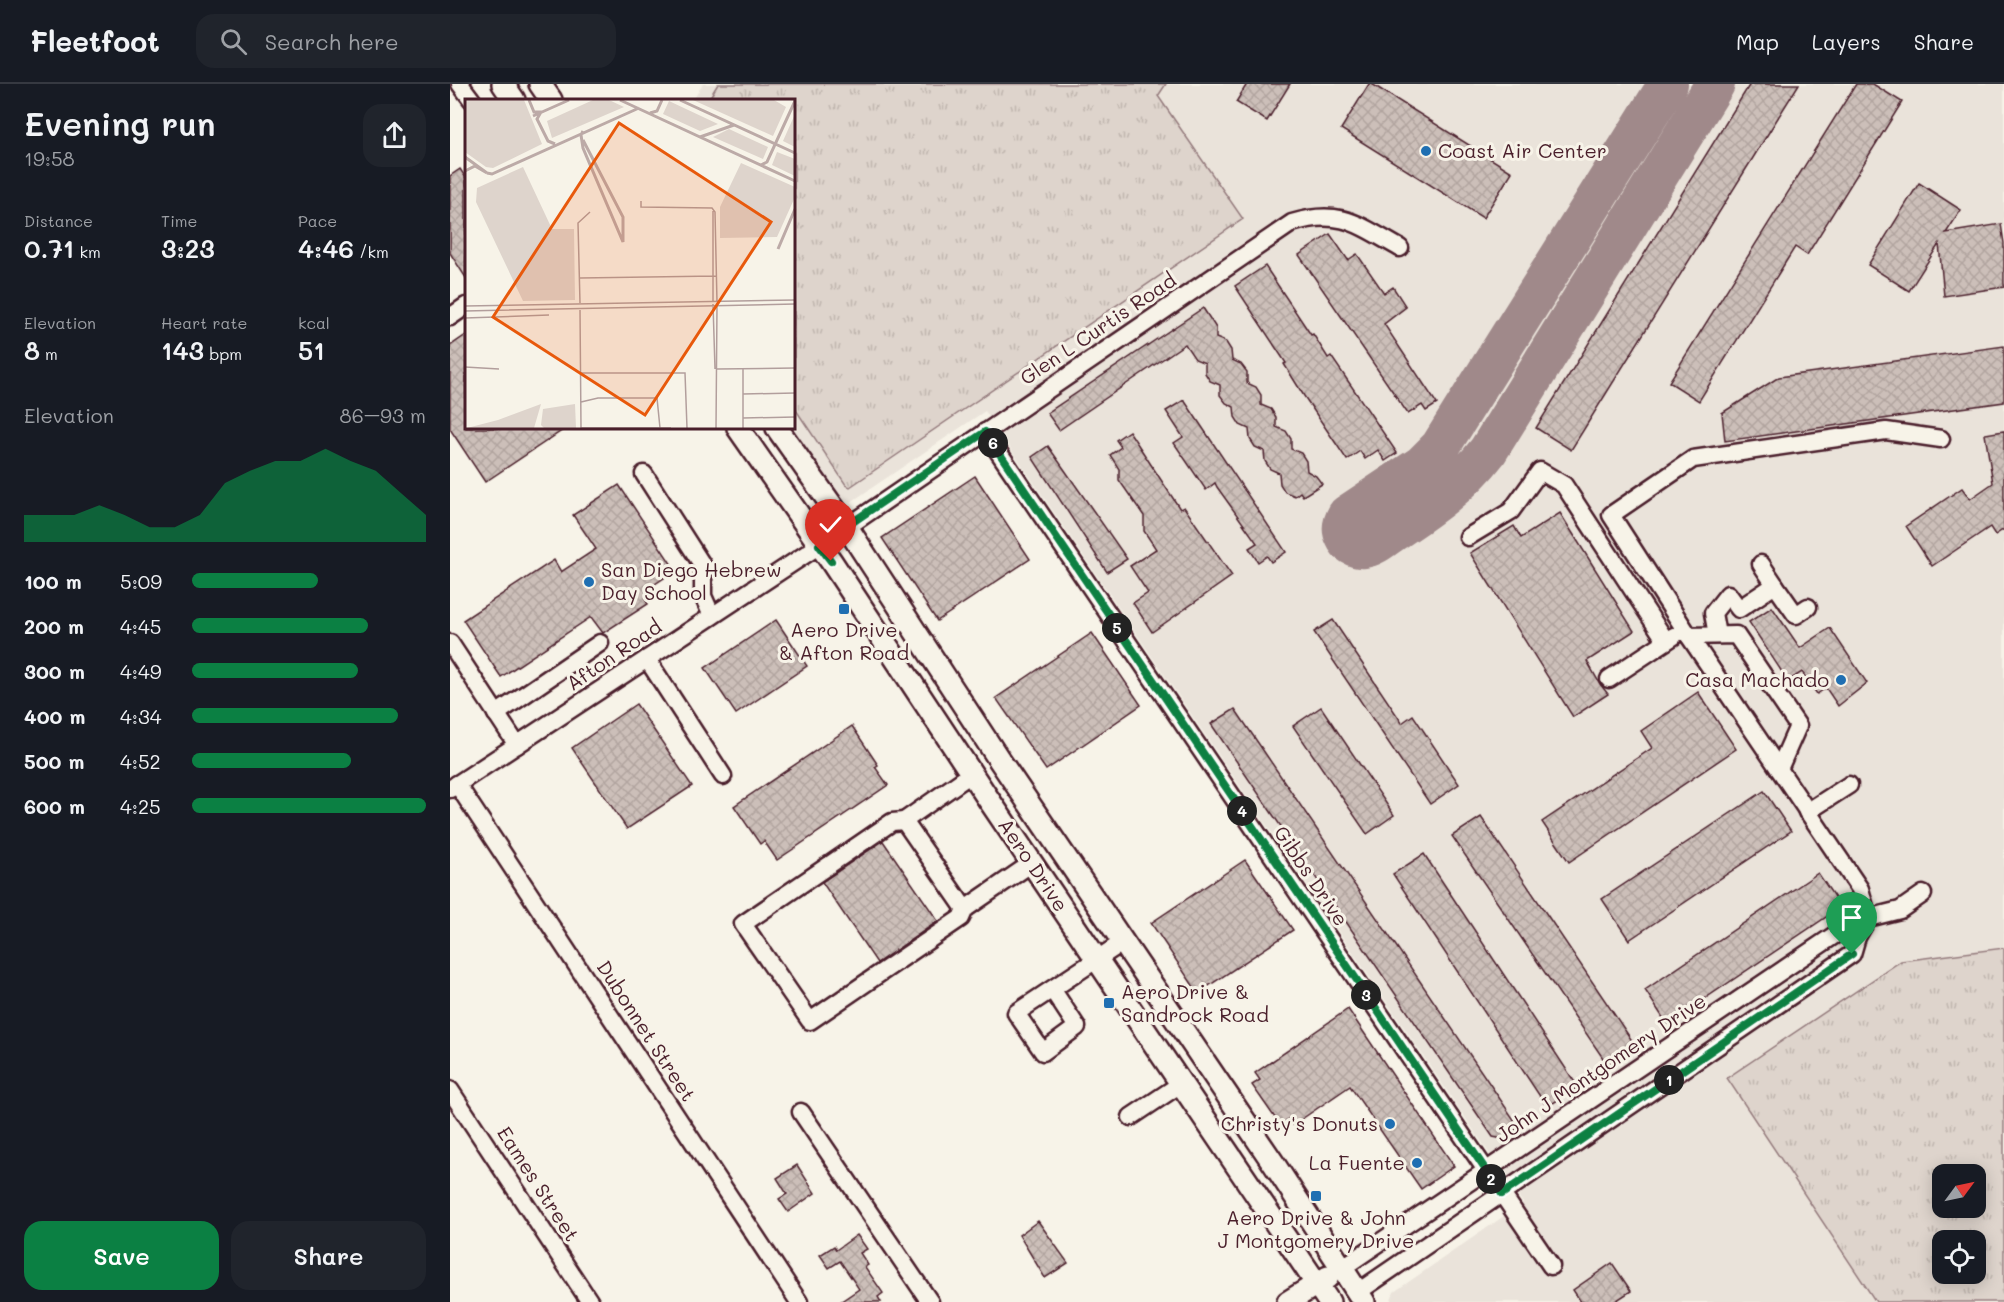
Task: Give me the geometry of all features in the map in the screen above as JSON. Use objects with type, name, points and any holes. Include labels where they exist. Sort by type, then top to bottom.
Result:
[{"type":"main road","points":[[503,84],[513,99]]},
{"type":"main road","points":[[540,84],[550,99]]},
{"type":"main road","name":"Aero Drive","points":[[739,429],[832,536],[998,758],[1342,1268],[1355,1299]]},
{"type":"main road","name":"Aero Drive","points":[[778,429],[832,536],[971,774],[1329,1302]]},
{"type":"main road","points":[[1288,1302],[1342,1268]]},
{"type":"street","points":[[460,84],[471,99]]},
{"type":"street","name":"Glen L Curtis Road","points":[[832,536],[1292,223],[1309,218],[1331,216],[1350,220],[1400,248]]},
{"type":"street","points":[[450,317],[465,307]]},
{"type":"street","points":[[1355,1299],[1502,1194],[1852,954],[1857,937],[1868,918],[1860,889],[1687,633],[1611,515],[1693,459],[1886,431],[1941,439]]},
{"type":"street","name":"Gibbs Drive","points":[[985,432],[1551,1266]]},
{"type":"street","points":[[1468,537],[1511,511],[1540,471],[1564,485],[1666,641]]},
{"type":"street","points":[[644,474],[703,566],[703,596],[712,616]]},
{"type":"street","name":"Afton Road","points":[[454,786],[832,536]]},
{"type":"street","points":[[1610,555],[1628,543]]},
{"type":"street","points":[[1761,564],[1796,615],[1808,607]]},
{"type":"street","points":[[1717,636],[1713,613],[1728,594],[1739,609],[1775,585]]},
{"type":"street","points":[[1609,679],[1666,641],[1687,633],[1736,635],[1798,726],[1779,769]]},
{"type":"street","points":[[450,643],[517,745]]},
{"type":"street","points":[[496,714],[600,643]]},
{"type":"street","points":[[647,659],[723,776]]},
{"type":"street","points":[[971,774],[904,821],[892,822],[743,924],[810,1021],[961,918],[965,909],[1032,863]]},
{"type":"street","points":[[1808,812],[1849,785]]},
{"type":"street","name":"Dubonnet Street","points":[[454,786],[799,1302]]},
{"type":"street","points":[[904,821],[965,909]]},
{"type":"street","points":[[1868,918],[1900,910],[1923,894]]},
{"type":"street","name":"John J Montgomery Drive","points":[[1342,1268],[1839,932],[1857,937]]},
{"type":"street","points":[[1052,989],[1123,942]]},
{"type":"street","points":[[1131,1117],[1182,1083]]},
{"type":"street","name":"Eames Street","points":[[450,1090],[590,1302]]},
{"type":"street","points":[[801,1112],[930,1302]]},
{"type":"shaded area","points":[[703,84],[2004,84],[2004,1302],[1390,1302],[1394,1292],[1523,1203],[985,411],[851,502],[837,495],[793,429],[795,429],[795,99],[694,99]]},
{"type":"green space","points":[[718,84],[1166,84],[1158,96],[1243,219],[850,487],[846,485],[795,408],[795,99],[709,99]]},
{"type":"green space","points":[[2004,948],[2004,1302],[1876,1302],[1727,1078],[1901,961]]},
{"type":"building","points":[[1247,84],[1290,84],[1267,121],[1236,102]]},
{"type":"building","name":"Coast Air Center","points":[[1369,84],[1512,172],[1483,218],[1341,129]]},
{"type":"building","points":[[1750,84],[1799,84],[1571,450],[1536,428]]},
{"type":"building","points":[[1856,84],[1873,84],[1902,102],[1807,255],[1795,247],[1699,401],[1669,382]]},
{"type":"building","points":[[460,169],[465,176],[465,276],[450,253],[450,176]]},
{"type":"building","points":[[1919,183],[1961,210],[1946,233],[2001,224],[2004,243],[2004,287],[1944,296],[1939,244],[1909,291],[1868,265]]},
{"type":"building","points":[[1330,234],[1348,260],[1357,254],[1384,293],[1393,287],[1406,307],[1384,324],[1437,404],[1426,411],[1422,405],[1408,414],[1299,255]]},
{"type":"building","points":[[1265,266],[1311,335],[1313,334],[1328,358],[1331,356],[1397,453],[1385,461],[1378,450],[1365,459],[1360,451],[1347,460],[1235,286]]},
{"type":"building","points":[[1203,308],[1216,328],[1216,338],[1226,342],[1231,350],[1232,360],[1241,364],[1247,372],[1247,383],[1256,387],[1261,395],[1261,405],[1271,409],[1276,417],[1276,427],[1286,431],[1291,439],[1291,449],[1301,453],[1306,461],[1307,471],[1316,476],[1322,484],[1303,496],[1300,492],[1295,496],[1285,492],[1280,484],[1279,473],[1270,469],[1265,461],[1264,451],[1255,447],[1250,439],[1249,429],[1240,425],[1235,417],[1234,407],[1226,403],[1220,395],[1220,385],[1210,381],[1205,373],[1205,363],[1195,359],[1185,344],[1059,430],[1047,413]]},
{"type":"building","points":[[465,336],[465,429],[564,429],[485,482],[450,429],[450,346]]},
{"type":"building","points":[[2004,346],[2004,402],[1725,441],[1722,413],[1779,377]]},
{"type":"building","points":[[1184,400],[1286,552],[1271,562],[1267,556],[1258,562],[1249,548],[1257,543],[1215,483],[1206,490],[1174,443],[1183,437],[1166,411]]},
{"type":"building","points":[[1129,431],[1180,509],[1184,507],[1232,576],[1152,632],[1133,603],[1148,593],[1130,566],[1156,549],[1144,531],[1144,516],[1119,480],[1119,469],[1110,455],[1121,447],[1116,440]]},
{"type":"building","points":[[2004,431],[2004,529],[1995,535],[1990,527],[1932,566],[1906,526],[1962,488],[1970,499],[1993,483],[1985,434]]},
{"type":"building","points":[[1048,446],[1127,559],[1107,572],[1032,457]]},
{"type":"building","points":[[975,476],[1030,559],[937,621],[882,538]]},
{"type":"building","name":"San Diego Hebrew Day School","points":[[619,485],[672,565],[660,573],[664,578],[652,586],[656,592],[645,599],[648,604],[603,633],[591,617],[501,677],[463,620],[554,560],[561,572],[596,549],[573,515]]},
{"type":"building","points":[[1560,513],[1634,631],[1587,661],[1608,694],[1573,717],[1470,553],[1514,526],[1521,538]]},
{"type":"building","points":[[1772,607],[1800,648],[1830,628],[1867,683],[1838,706],[1826,688],[1817,694],[1802,672],[1788,681],[1749,622]]},
{"type":"building","points":[[776,620],[807,666],[736,714],[705,668]]},
{"type":"building","points":[[1333,620],[1402,723],[1413,715],[1459,784],[1430,804],[1314,632]]},
{"type":"building","points":[[1092,633],[1141,705],[1046,770],[996,698]]},
{"type":"building","points":[[1698,692],[1736,749],[1569,862],[1542,822],[1652,748],[1641,731]]},
{"type":"building","points":[[636,704],[692,786],[627,829],[572,748]]},
{"type":"building","points":[[1321,707],[1394,815],[1367,834],[1293,726]]},
{"type":"building","points":[[1235,709],[1519,1127],[1503,1139],[1493,1137],[1211,724]]},
{"type":"building","points":[[852,726],[878,765],[875,767],[888,785],[777,860],[764,841],[760,844],[734,806]]},
{"type":"building","points":[[1764,791],[1791,831],[1629,940],[1602,899]]},
{"type":"building","points":[[1481,817],[1637,1048],[1609,1067],[1452,836]]},
{"type":"building","points":[[883,841],[938,921],[877,963],[822,882]]},
{"type":"building","points":[[1424,854],[1578,1087],[1547,1107],[1393,874]]},
{"type":"building","points":[[1245,860],[1293,930],[1198,993],[1151,923]]},
{"type":"building","points":[[1818,873],[1841,907],[1667,1024],[1645,990]]},
{"type":"building","points":[[1348,1009],[1454,1166],[1421,1189],[1350,1086],[1293,1125],[1289,1119],[1280,1125],[1252,1085],[1260,1080],[1255,1073]]},
{"type":"building","points":[[797,1165],[815,1193],[788,1212],[779,1199],[787,1194],[777,1178]]},
{"type":"building","points":[[1038,1221],[1068,1263],[1045,1278],[1019,1235]]},
{"type":"building","points":[[857,1235],[867,1249],[860,1253],[868,1265],[865,1267],[883,1293],[878,1297],[881,1302],[840,1302],[859,1289],[840,1261],[829,1268],[820,1255],[834,1246],[836,1250]]},
{"type":"building","points":[[1612,1263],[1631,1291],[1614,1302],[1581,1302],[1573,1290]]},
{"type":"taxiway","points":[[1668,84],[1440,447],[1422,465],[1347,515],[1343,532],[1346,540],[1352,546],[1358,548],[1372,546],[1421,513],[1457,485],[1488,451],[1715,84]]},
{"type":"place","name":"Coast Air Center","points":[[1426,151]]},
{"type":"place","name":"San Diego Hebrew Day School","points":[[589,582]]},
{"type":"place","name":"Aero Drive & Afton Road","points":[[844,609]]},
{"type":"place","name":"Casa Machado","points":[[1841,680]]},
{"type":"place","name":"Aero Drive & Sandrock Road","points":[[1109,1003]]},
{"type":"place","name":"Christy's Donuts","points":[[1390,1124]]},
{"type":"place","name":"La Fuente","points":[[1417,1163]]},
{"type":"place","name":"Aero Drive & John J Montgomery Drive","points":[[1316,1196]]},
{"type":"route","points":[[831,561],[819,545],[985,432],[1502,1194],[1852,954]]}]
